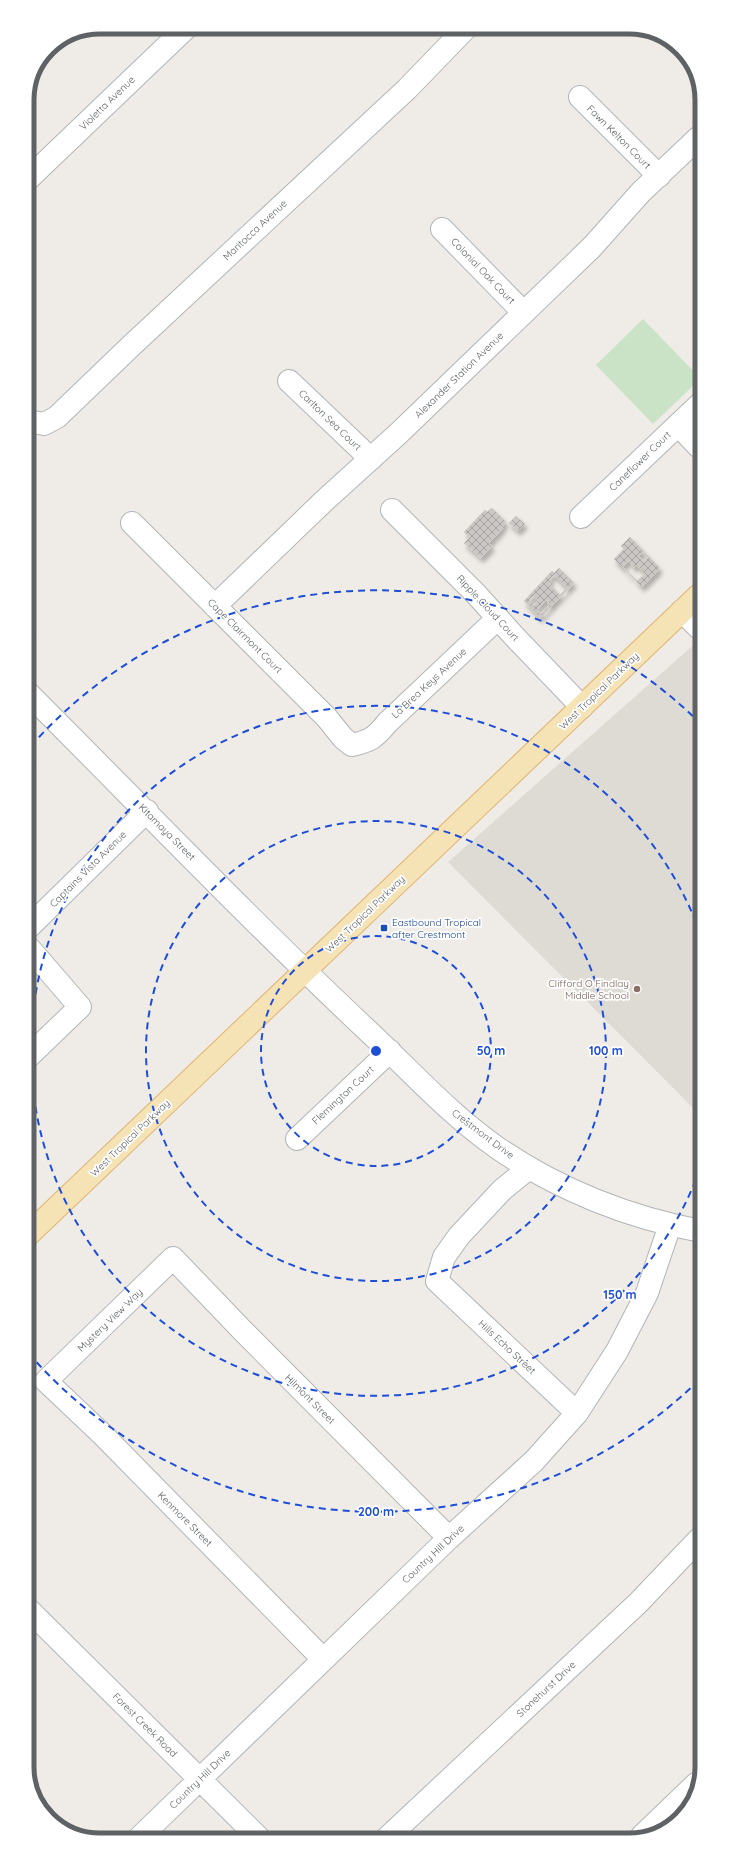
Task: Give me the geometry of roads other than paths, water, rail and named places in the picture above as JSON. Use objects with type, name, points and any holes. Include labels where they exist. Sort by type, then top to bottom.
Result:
[{"type":"main road","name":"West Tropical Parkway","points":[[34,1229],[695,599]]},
{"type":"street","name":"Violetta Avenue","points":[[34,173],[180,34]]},
{"type":"street","name":"Maritocca Avenue","points":[[34,422],[51,422],[57,417],[132,345],[407,89],[460,34]]},
{"type":"street","name":"Fawn Kelton Court","points":[[580,97],[659,176]]},
{"type":"street","name":"Alexander Station Avenue","points":[[215,606],[592,247],[642,192],[695,141]]},
{"type":"street","name":"Colonial Oak Court","points":[[442,229],[523,312]]},
{"type":"street","name":"Carlton Sea Court","points":[[289,381],[371,459]]},
{"type":"street","name":"Caneflower Court","points":[[581,517],[678,425],[695,411]]},
{"type":"street","points":[[678,425],[695,443]]},
{"type":"street","name":"Ripple Cloud Court","points":[[392,510],[476,594],[582,707]]},
{"type":"street","name":"Cape Clairmont Court","points":[[132,523],[327,718],[343,738],[352,745],[358,743]]},
{"type":"street","points":[[682,611],[695,624]]},
{"type":"street","name":"La Brea Keys Avenue","points":[[358,743],[374,738],[387,723],[498,618]]},
{"type":"street","name":"Kitamaya Street","points":[[34,699],[147,811],[305,972]]},
{"type":"street","name":"Captains Vista Avenue","points":[[34,922],[147,811]]},
{"type":"street","points":[[34,954],[80,1007],[34,1051]]},
{"type":"street","name":"Crestmont Drive","points":[[305,972],[390,1051],[415,1078],[458,1118],[498,1148],[540,1174],[608,1205],[670,1225],[695,1230]]},
{"type":"street","name":"Flemington Court","points":[[297,1139],[390,1051]]},
{"type":"street","name":"Hills Echo Street","points":[[529,1168],[502,1190],[459,1236],[444,1257],[437,1281],[577,1413]]},
{"type":"street","name":"Country Hill Drive","points":[[144,1833],[323,1658],[449,1538],[534,1461],[577,1413],[617,1351],[647,1293],[670,1225]]},
{"type":"street","name":"Mystery View Way","points":[[46,1381],[173,1258]]},
{"type":"street","name":"Hilmont Street","points":[[173,1258],[242,1330],[449,1538]]},
{"type":"street","name":"Kenmore Street","points":[[46,1381],[108,1441],[323,1658]]},
{"type":"street","name":"Stonehurst Drive","points":[[392,1833],[638,1603],[695,1544]]},
{"type":"street","name":"Forest Creek Road","points":[[34,1615],[254,1833]]},
{"type":"street","points":[[649,1829],[691,1789]]},
{"type":"place","name":"Eastbound Tropical after Crestmont","points":[[384,928]]},
{"type":"place","name":"Clifford O Findlay Middle School","points":[[637,989]]}]
